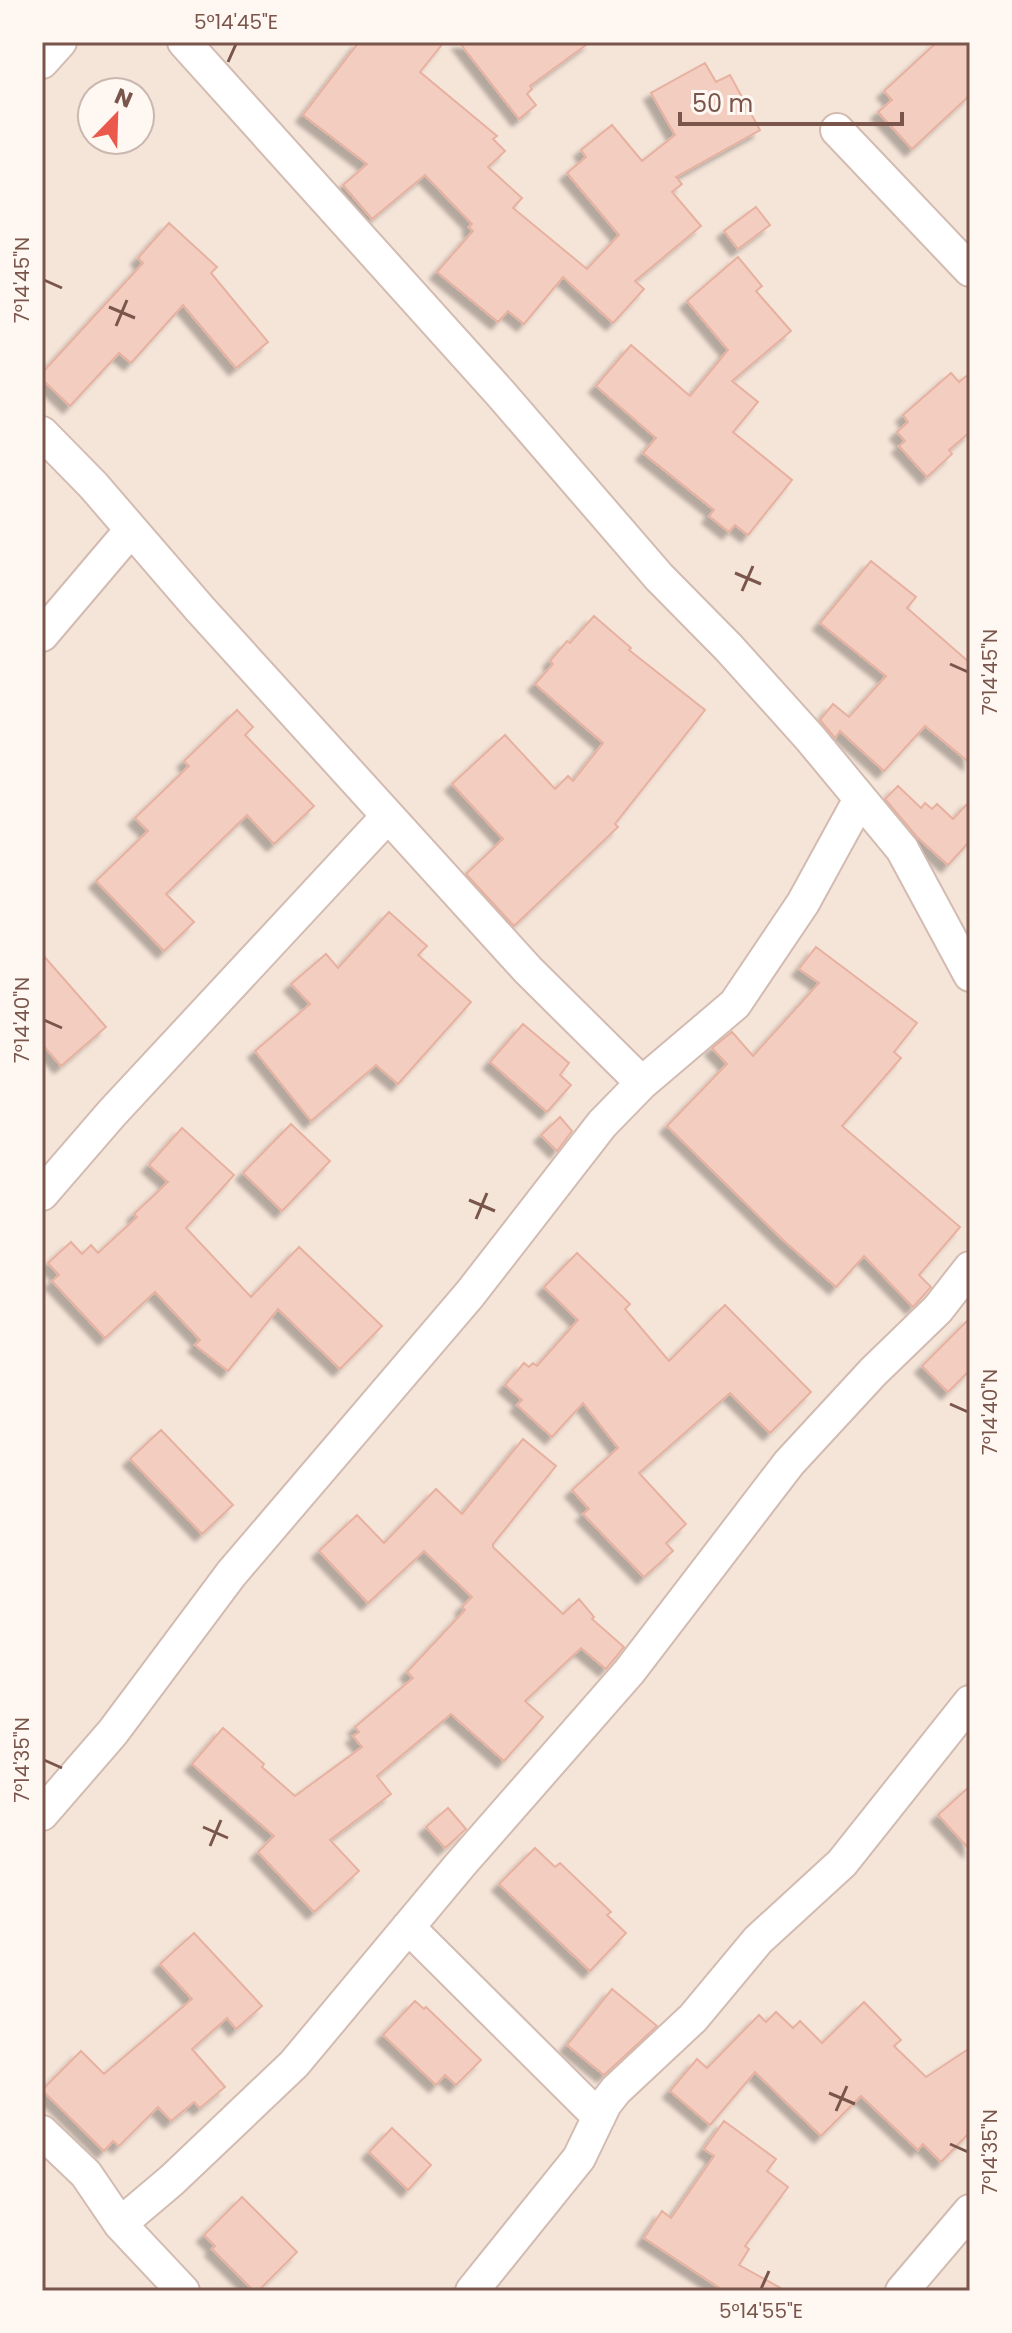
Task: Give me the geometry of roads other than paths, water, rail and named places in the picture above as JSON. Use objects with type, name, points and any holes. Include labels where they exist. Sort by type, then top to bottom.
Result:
[{"type":"street","points":[[42,62],[60,42]]},
{"type":"street","points":[[184,42],[501,394],[659,577],[800,727],[902,849],[970,975]]},
{"type":"street","points":[[837,130],[970,270]]},
{"type":"street","points":[[42,433],[93,485],[387,817],[528,970],[642,1083]]},
{"type":"street","points":[[42,635],[131,530]]},
{"type":"street","points":[[42,1814],[113,1732],[231,1574],[470,1294],[602,1124],[642,1083],[735,1004],[803,903],[860,799]]},
{"type":"street","points":[[42,1194],[112,1113],[387,817]]},
{"type":"street","points":[[120,2224],[172,2180],[294,2064],[629,1672],[789,1463],[873,1372],[938,1309],[970,1268]]},
{"type":"street","points":[[472,2291],[579,2158],[616,2090],[693,2018],[758,1940],[842,1863],[970,1702]]},
{"type":"street","points":[[408,1927],[599,2117]]},
{"type":"street","points":[[42,2132],[86,2174],[120,2224],[183,2291]]},
{"type":"street","points":[[902,2291],[970,2211]]}]
